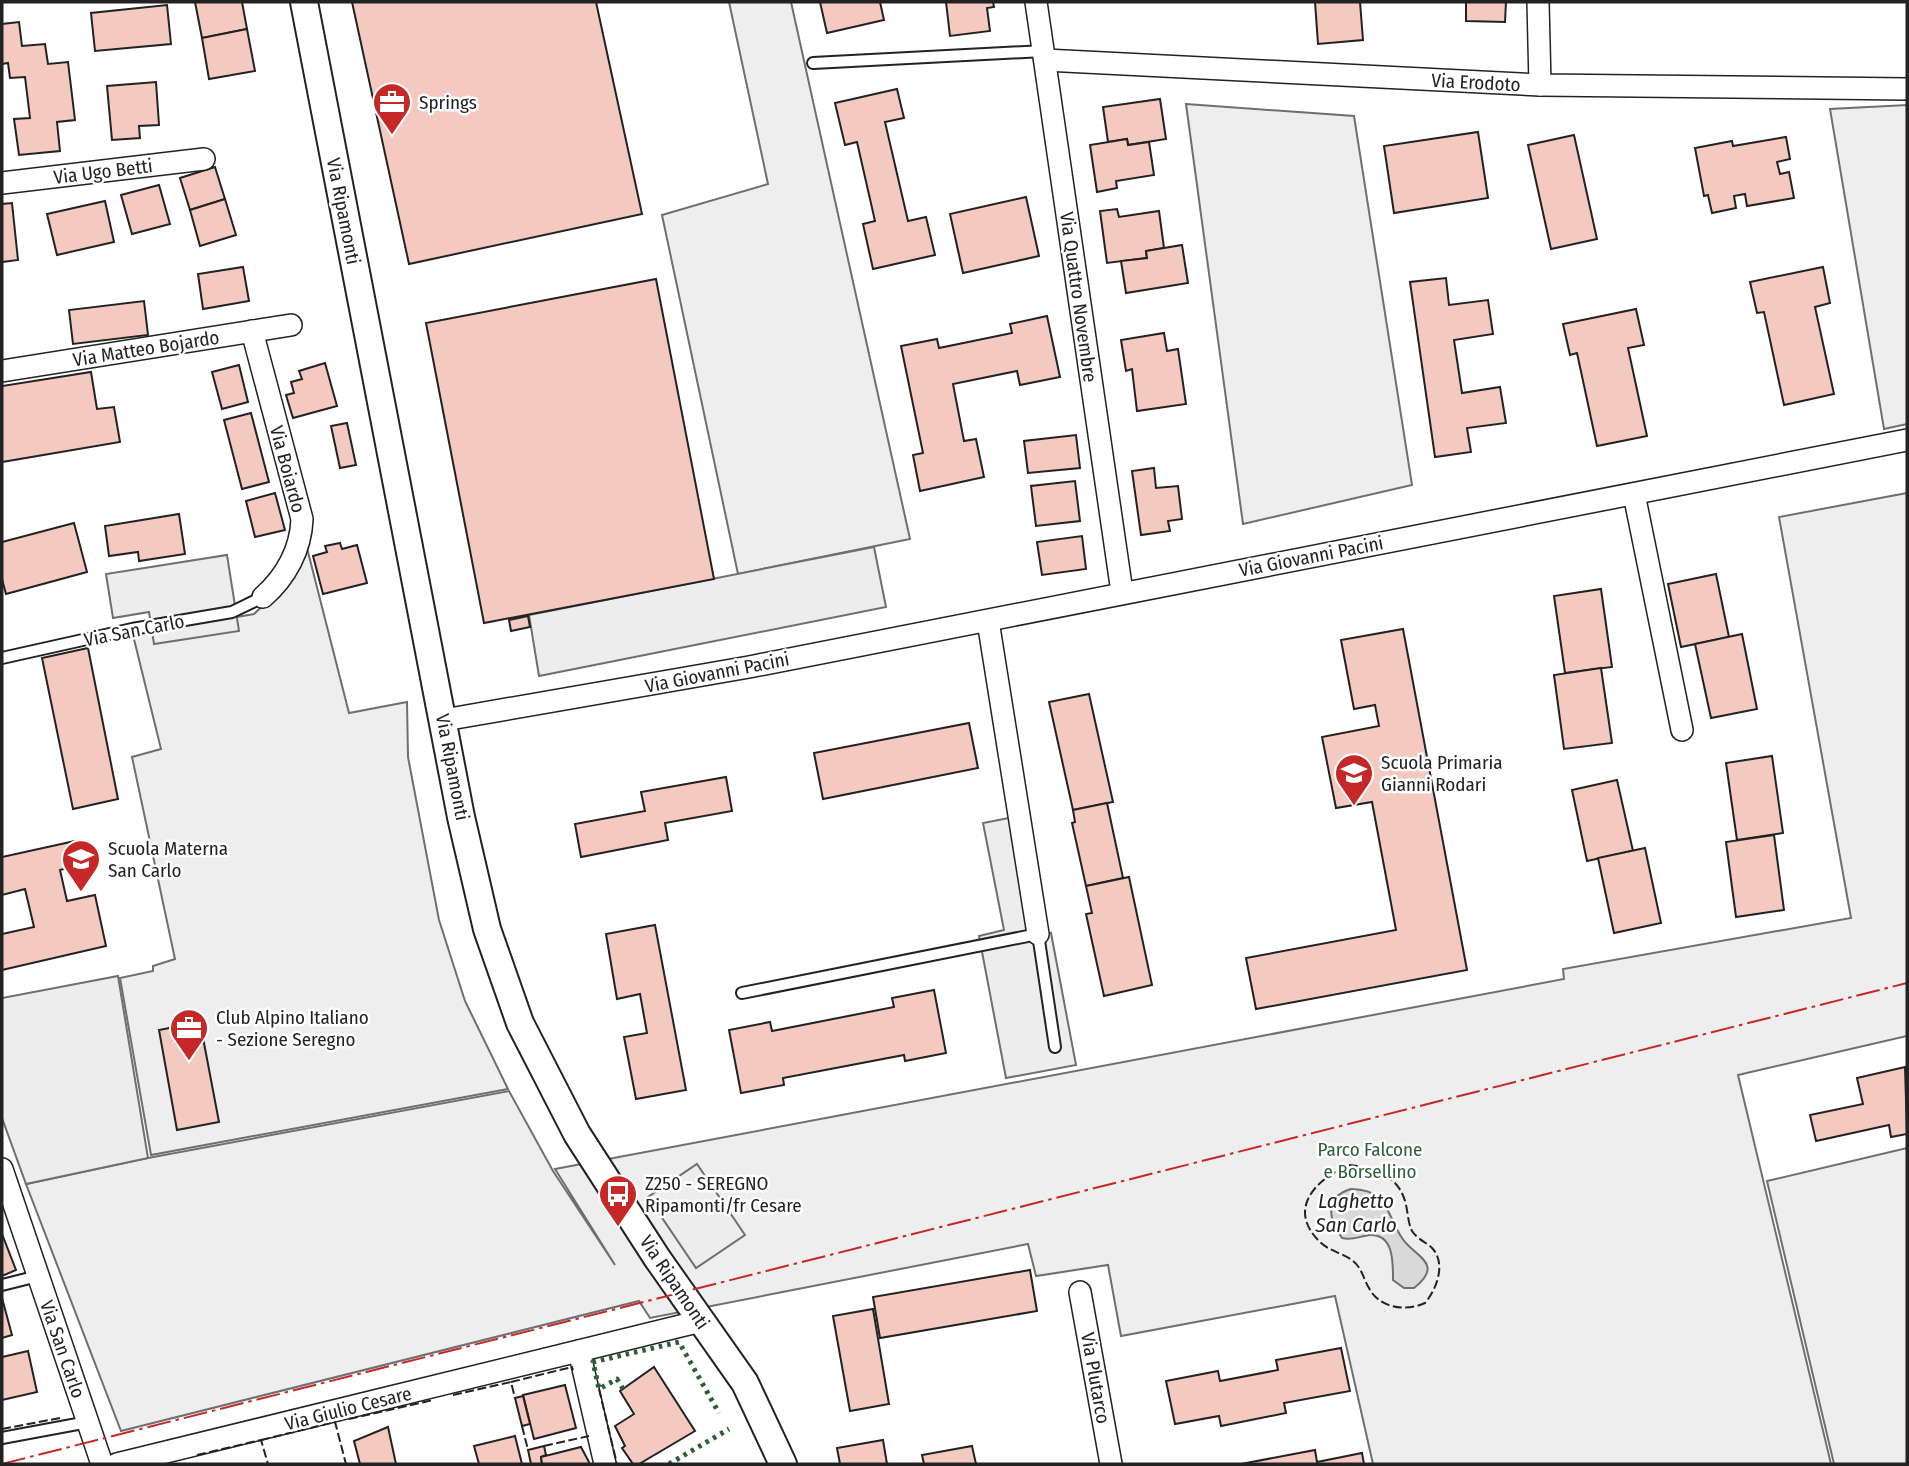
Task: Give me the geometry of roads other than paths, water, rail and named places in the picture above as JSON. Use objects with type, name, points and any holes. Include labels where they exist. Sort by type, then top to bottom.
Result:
[{"type":"street","name":"Via Ripamonti","points":[[304,2],[487,929],[520,1023],[578,1134],[745,1383],[783,1464]]},
{"type":"street","name":"Via Quattro Novembre","points":[[1036,2],[1122,592]]},
{"type":"street","points":[[1538,2],[1540,85]]},
{"type":"street","name":"Via Erodoto","points":[[1044,55],[1540,85],[1907,89]]},
{"type":"street","name":"Via Ugo Betti","points":[[2,183],[204,159]]},
{"type":"street","name":"Via Matteo Bojardo","points":[[2,371],[291,325]]},
{"type":"street","name":"Via Boiardo","points":[[252,331],[302,519],[298,545],[291,561],[263,597]]},
{"type":"street","name":"Via Giovanni Pacini","points":[[444,720],[572,699],[988,621],[1122,592],[1907,440]]},
{"type":"street","points":[[1634,494],[1682,730]]},
{"type":"street","points":[[988,621],[1038,934]]},
{"type":"street","name":"Via San Carlo","points":[[2,1169],[102,1464]]},
{"type":"street","name":"Via Plutarco","points":[[1080,1292],[1111,1464]]},
{"type":"street","name":"Via Giulio Cesare","points":[[117,1464],[701,1321]]},
{"type":"street","points":[[579,1351],[605,1464]]},
{"type":"lane","points":[[813,63],[1044,55]]},
{"type":"lane","name":"Via San Carlo","points":[[2,657],[132,629],[232,612],[263,597]]},
{"type":"lane","points":[[742,993],[1038,934],[1055,1048]]},
{"type":"lane","name":"Via San Carlo","points":[[2,1284],[38,1276]]},
{"type":"lane","name":"Via San Carlo","points":[[2,1438],[88,1422]]},
{"type":"water","name":"Laghetto San Carlo","points":[[1351,1189],[1364,1190],[1380,1198],[1402,1238],[1424,1260],[1427,1272],[1414,1288],[1404,1288],[1393,1280],[1391,1251],[1384,1239],[1370,1235],[1353,1239],[1342,1238],[1334,1223],[1331,1209],[1336,1197]]},
{"type":"place","name":"Springs","points":[[392,136]]},
{"type":"place","name":"Scuola Primaria Gianni Rodari","points":[[1354,807]]},
{"type":"place","name":"Scuola Materna San Carlo","points":[[81,893]]},
{"type":"place","name":"Club Alpino Italiano - Sezione Seregno","points":[[189,1062]]},
{"type":"place","name":"Z250 - SEREGNO Ripamonti/fr Cesare","points":[[618,1228]]},
{"type":"park label","name":"Parco Falcone e Borsellino","points":[[1370,1160]]}]
